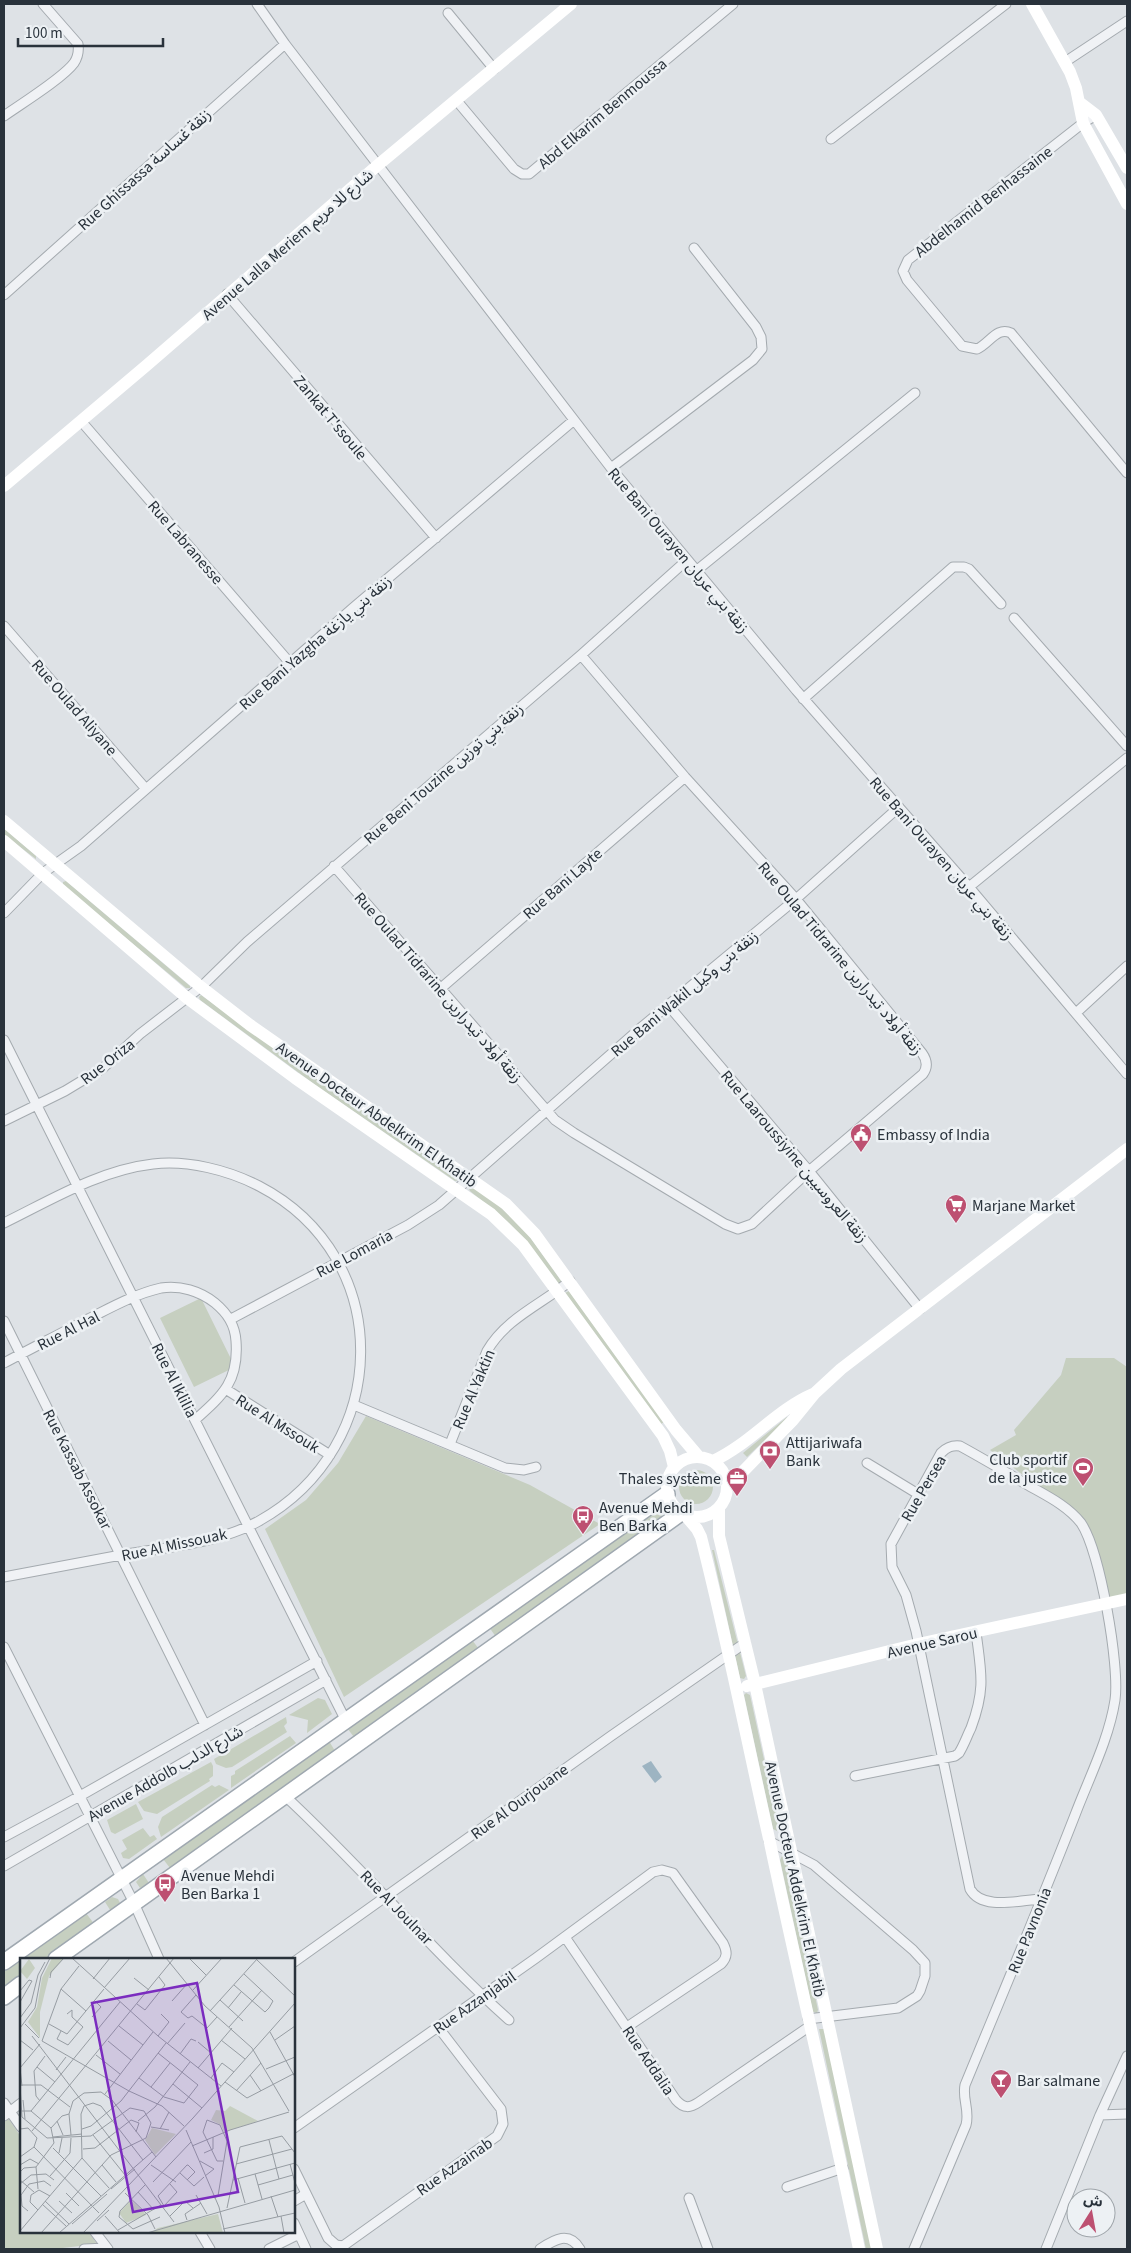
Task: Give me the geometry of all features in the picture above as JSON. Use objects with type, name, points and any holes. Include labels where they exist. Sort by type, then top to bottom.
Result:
[{"type":"main road","name":"Avenue Lalla Meriem شارع للا مريم","points":[[4,486],[378,165],[571,4]]},
{"type":"main road","points":[[1032,4],[1073,78],[1083,123],[1127,204]]},
{"type":"main road","points":[[1079,102],[1096,115],[1127,168]]},
{"type":"main road","name":"Avenue Docteur Abdelkrim El Khatib","points":[[4,820],[201,987],[306,1065],[470,1178],[521,1218],[570,1281],[676,1430],[698,1456]]},
{"type":"main road","name":"Avenue Docteur Abdelkrim El Khatib","points":[[4,841],[187,998],[295,1078],[491,1214],[507,1228],[523,1246],[662,1436],[670,1451],[674,1467]]},
{"type":"main road","points":[[728,1486],[793,1420],[815,1393],[852,1360],[1127,1149]]},
{"type":"main road","points":[[713,1461],[732,1450],[792,1405],[815,1393]]},
{"type":"main road","points":[[57,1958],[284,1795],[683,1514],[703,1517],[719,1508],[727,1494],[728,1486],[724,1472],[713,1461],[698,1456],[680,1461],[674,1467],[667,1480],[667,1494],[672,1505],[683,1514],[697,1529],[701,1537],[729,1652],[769,1841],[843,2168],[859,2249]]},
{"type":"main road","points":[[4,1962],[667,1494]]},
{"type":"main road","name":"Avenue Docteur Addelkrim El Khatib","points":[[719,1508],[720,1536],[755,1684],[877,2249]]},
{"type":"main road","name":"Avenue Sarou","points":[[737,1689],[918,1644],[1127,1599]]},
{"type":"main road","points":[[4,1997],[20,1985]]},
{"type":"street","points":[[4,116],[64,73],[77,57],[78,44],[43,4]]},
{"type":"street","name":"Rue Bani Ourayen زنقة بني عريان","points":[[256,4],[611,468],[803,699],[969,888],[1127,1074]]},
{"type":"street","name":"Abd Elkarim Benmoussa","points":[[457,101],[514,169],[522,174],[529,174],[733,4]]},
{"type":"street","points":[[830,139],[1006,4]]},
{"type":"street","points":[[448,13],[494,69]]},
{"type":"street","points":[[1065,62],[1127,21]]},
{"type":"street","name":"Rue Ghissassa زنقة غساسة","points":[[4,294],[285,44]]},
{"type":"street","name":"Abdelhamid Benhassaine","points":[[1096,115],[1083,123],[908,260],[903,271],[907,280],[962,346],[967,349],[977,349],[999,332],[1005,330],[1011,333],[1127,473]]},
{"type":"street","points":[[611,468],[753,360],[762,349],[761,337],[756,327],[694,248]]},
{"type":"street","name":"Zankat T'ssoule","points":[[227,294],[436,538]]},
{"type":"street","points":[[696,571],[915,393]]},
{"type":"street","name":"Rue Bani Yazgha زنقة بني يازغة","points":[[4,914],[43,874],[81,846],[290,663],[574,420]]},
{"type":"street","name":"Rue Labranesse","points":[[82,421],[290,663]]},
{"type":"street","name":"Rue Beni Touzine زنقة بني توزين","points":[[201,987],[247,942],[581,655],[687,560]]},
{"type":"street","points":[[803,699],[954,567],[969,569],[1001,604]]},
{"type":"street","points":[[1014,618],[1127,746]]},
{"type":"street","name":"Rue Oulad Aliyane","points":[[4,626],[146,789]]},
{"type":"street","name":"Rue Oulad Tidrarine زنقة أولاد تيدرارين","points":[[334,866],[546,1111],[574,1133],[725,1224],[738,1229],[752,1224],[922,1074],[926,1065],[922,1053],[796,899],[685,777],[581,655]]},
{"type":"street","points":[[969,888],[1127,758]]},
{"type":"street","name":"Rue Bani Layte","points":[[440,989],[685,777]]},
{"type":"street","name":"Rue Bani Wakil زنقة بني وكيل","points":[[470,1178],[668,1005],[796,899],[899,807]]},
{"type":"street","points":[[1076,1013],[1127,966]]},
{"type":"street","name":"Rue Oriza","points":[[4,1122],[94,1074],[140,1034],[201,987]]},
{"type":"street","name":"Rue Laaroussiyine زنقة العروسيين","points":[[668,1005],[810,1171],[920,1309]]},
{"type":"street","name":"Rue Al Iklilia","points":[[4,1040],[346,1721]]},
{"type":"street","name":"Rue Al Missouak","points":[[4,1224],[77,1187],[116,1171],[154,1164],[196,1166],[228,1173],[248,1180],[276,1195],[298,1211],[315,1227],[339,1260],[352,1295],[360,1331],[360,1376],[354,1405],[345,1430],[330,1455],[296,1496],[282,1506],[248,1526],[190,1543],[4,1577]]},
{"type":"street","name":"Rue Lomaria","points":[[231,1319],[421,1217],[470,1178]]},
{"type":"street","name":"Rue Al Yaktin","points":[[450,1444],[488,1351],[496,1338],[512,1322],[570,1281]]},
{"type":"street","points":[[133,1296],[162,1288],[184,1288],[199,1293],[211,1300],[231,1319],[236,1339],[236,1359],[233,1375],[227,1390],[194,1420]]},
{"type":"street","name":"Rue Al Hal","points":[[4,1363],[133,1296]]},
{"type":"street","name":"Rue Kassab Assokar","points":[[4,1321],[205,1725]]},
{"type":"street","name":"Rue Al Mssouk","points":[[227,1390],[330,1455]]},
{"type":"street","name":"Rue Al Yaktin","points":[[354,1405],[504,1468],[524,1470],[536,1467]]},
{"type":"street","name":"Rue Persea","points":[[1042,1899],[992,1903],[980,1900],[973,1894],[968,1882],[944,1758],[910,1609],[892,1567],[891,1544],[941,1453],[950,1446],[960,1446],[1055,1501],[1074,1515],[1089,1540],[1106,1604]]},
{"type":"street","points":[[868,1463],[918,1494]]},
{"type":"street","name":"Rue Pavnonia","points":[[914,2249],[968,2117],[964,2094],[965,2085],[1042,1899],[1102,1744],[1115,1701],[1115,1668],[1106,1604]]},
{"type":"street","points":[[854,1776],[955,1756],[962,1748],[979,1705],[982,1680],[976,1632]]},
{"type":"street","name":"Rue Al Ourjouane","points":[[295,1961],[729,1652],[745,1643]]},
{"type":"street","points":[[4,1647],[134,1902],[160,1958]]},
{"type":"street","name":"Avenue Addolb شارع الدلب","points":[[4,1837],[317,1662]]},
{"type":"street","name":"Avenue Addolb شارع الدلب","points":[[4,1866],[326,1680]]},
{"type":"street","name":"Rue Al Joulnar","points":[[284,1795],[386,1896],[482,1996],[509,2020]]},
{"type":"street","points":[[769,1841],[814,1866],[913,1950],[925,1963],[925,1976],[920,1992],[898,2008],[826,2015],[809,2022]]},
{"type":"street","name":"Rue Azzanjabil","points":[[295,2127],[565,1937],[653,1872],[662,1870],[673,1874],[724,1943],[727,1953],[721,1964],[627,2027]]},
{"type":"street","name":"Rue Addalia","points":[[565,1937],[676,2100],[686,2107],[699,2102],[809,2022]]},
{"type":"street","name":"Rue Azzainab","points":[[306,2194],[328,2238],[340,2246],[348,2244],[500,2132],[503,2124],[501,2109],[438,2027]]},
{"type":"street","points":[[1046,2249],[1100,2115],[1127,2056]]},
{"type":"street","points":[[4,2103],[7,2114],[20,2126]]},
{"type":"street","points":[[7,2114],[20,2104]]},
{"type":"street","points":[[1100,2115],[1127,2114]]},
{"type":"street","points":[[787,2187],[843,2168]]},
{"type":"street","points":[[295,2171],[306,2194],[295,2200]]},
{"type":"street","points":[[689,2198],[708,2249]]},
{"type":"street","points":[[295,2225],[306,2249]]},
{"type":"street","points":[[96,2233],[107,2249]]},
{"type":"street","points":[[201,2233],[210,2249]]},
{"type":"street","points":[[269,2249],[299,2234]]},
{"type":"street","points":[[540,2249],[556,2239],[566,2238],[571,2238],[580,2249]]},
{"type":"street","points":[[84,2249],[107,2249]]},
{"type":"green space","points":[[4,828],[36,856],[36,859],[4,835]]},
{"type":"green space","points":[[66,881],[190,986],[190,988],[186,988],[63,886],[63,882]]},
{"type":"green space","points":[[201,995],[459,1180],[455,1181],[314,1084],[200,1000],[199,997]]},
{"type":"green space","points":[[471,1186],[498,1205],[527,1233],[562,1282],[559,1284],[508,1222],[470,1191]]},
{"type":"green space","points":[[569,1291],[664,1422],[661,1424],[565,1293]]},
{"type":"green space","points":[[201,1298],[235,1367],[194,1387],[160,1318]]},
{"type":"green space","name":"Club sportif de la justice","points":[[1066,1358],[1114,1358],[1127,1367],[1127,1596],[1110,1598],[1086,1523],[990,1450],[1016,1435],[1014,1430],[1061,1375]]},
{"type":"green space","points":[[366,1416],[530,1485],[600,1524],[344,1697],[265,1529],[306,1500],[338,1463]]},
{"type":"green space","points":[[787,1417],[747,1457],[743,1453]]},
{"type":"green space","points":[[696,1470],[703,1471],[708,1475],[712,1480],[712,1494],[708,1499],[703,1503],[696,1504],[689,1503],[684,1499],[680,1494],[679,1487],[680,1480],[684,1475],[689,1471]]},
{"type":"green space","points":[[659,1507],[665,1515],[648,1528],[642,1520]]},
{"type":"green space","points":[[633,1525],[639,1535],[496,1637],[489,1627]]},
{"type":"green space","points":[[712,1550],[714,1550],[746,1676],[744,1679],[740,1678]]},
{"type":"green space","points":[[472,1640],[479,1649],[354,1737],[347,1728]]},
{"type":"green space","points":[[746,1693],[750,1695],[779,1828],[777,1831],[773,1829],[744,1695]]},
{"type":"green space","points":[[318,1698],[325,1700],[332,1714],[307,1733],[308,1720],[289,1715]]},
{"type":"green space","points":[[286,1717],[287,1723],[284,1726],[287,1732],[232,1767],[226,1768],[216,1764],[214,1759]]},
{"type":"green space","points":[[290,1736],[296,1743],[231,1788],[231,1776],[235,1774],[235,1771]]},
{"type":"green space","points":[[329,1741],[335,1751],[170,1868],[163,1859]]},
{"type":"green space","points":[[211,1762],[213,1776],[209,1779],[210,1781],[157,1814],[144,1811],[138,1802]]},
{"type":"green space","points":[[212,1785],[215,1787],[219,1785],[229,1790],[161,1837],[158,1827],[162,1817]]},
{"type":"green space","points":[[136,1804],[143,1819],[115,1834],[111,1832],[107,1820]]},
{"type":"green space","points":[[143,1828],[150,1837],[154,1835],[157,1839],[129,1859],[123,1858],[121,1853],[127,1849],[122,1840]]},
{"type":"green space","points":[[782,1856],[786,1858],[818,2010],[817,2013],[813,2012],[780,1860]]},
{"type":"green space","points":[[143,1874],[149,1883],[140,1888],[136,1882]]},
{"type":"green space","points":[[112,1897],[118,1899],[120,1903],[112,1913],[105,1902]]},
{"type":"green space","points":[[86,1913],[95,1925],[48,1958],[22,1958]]},
{"type":"green space","points":[[20,1960],[20,1978],[4,1990],[4,1972]]},
{"type":"green space","points":[[819,2029],[824,2029],[872,2249],[866,2249]]},
{"type":"green space","points":[[8,2118],[20,2136],[20,2233],[90,2233],[97,2244],[54,2249],[4,2249],[4,2119]]},
{"type":"water","points":[[651,1761],[662,1777],[655,1783],[642,1766]]},
{"type":"place","name":"Embassy of India","points":[[861,1153]]},
{"type":"place","name":"Marjane Market","points":[[956,1224]]},
{"type":"place","name":"Attijariwafa Bank","points":[[770,1470]]},
{"type":"place","name":"Club sportif de la justice","points":[[1083,1487]]},
{"type":"place","name":"Thales système","points":[[737,1497]]},
{"type":"place","name":"Avenue Mehdi Ben Barka","points":[[583,1535]]},
{"type":"place","name":"Avenue Mehdi Ben Barka 1","points":[[165,1903]]},
{"type":"place","name":"Bar salmane","points":[[1001,2099]]}]
